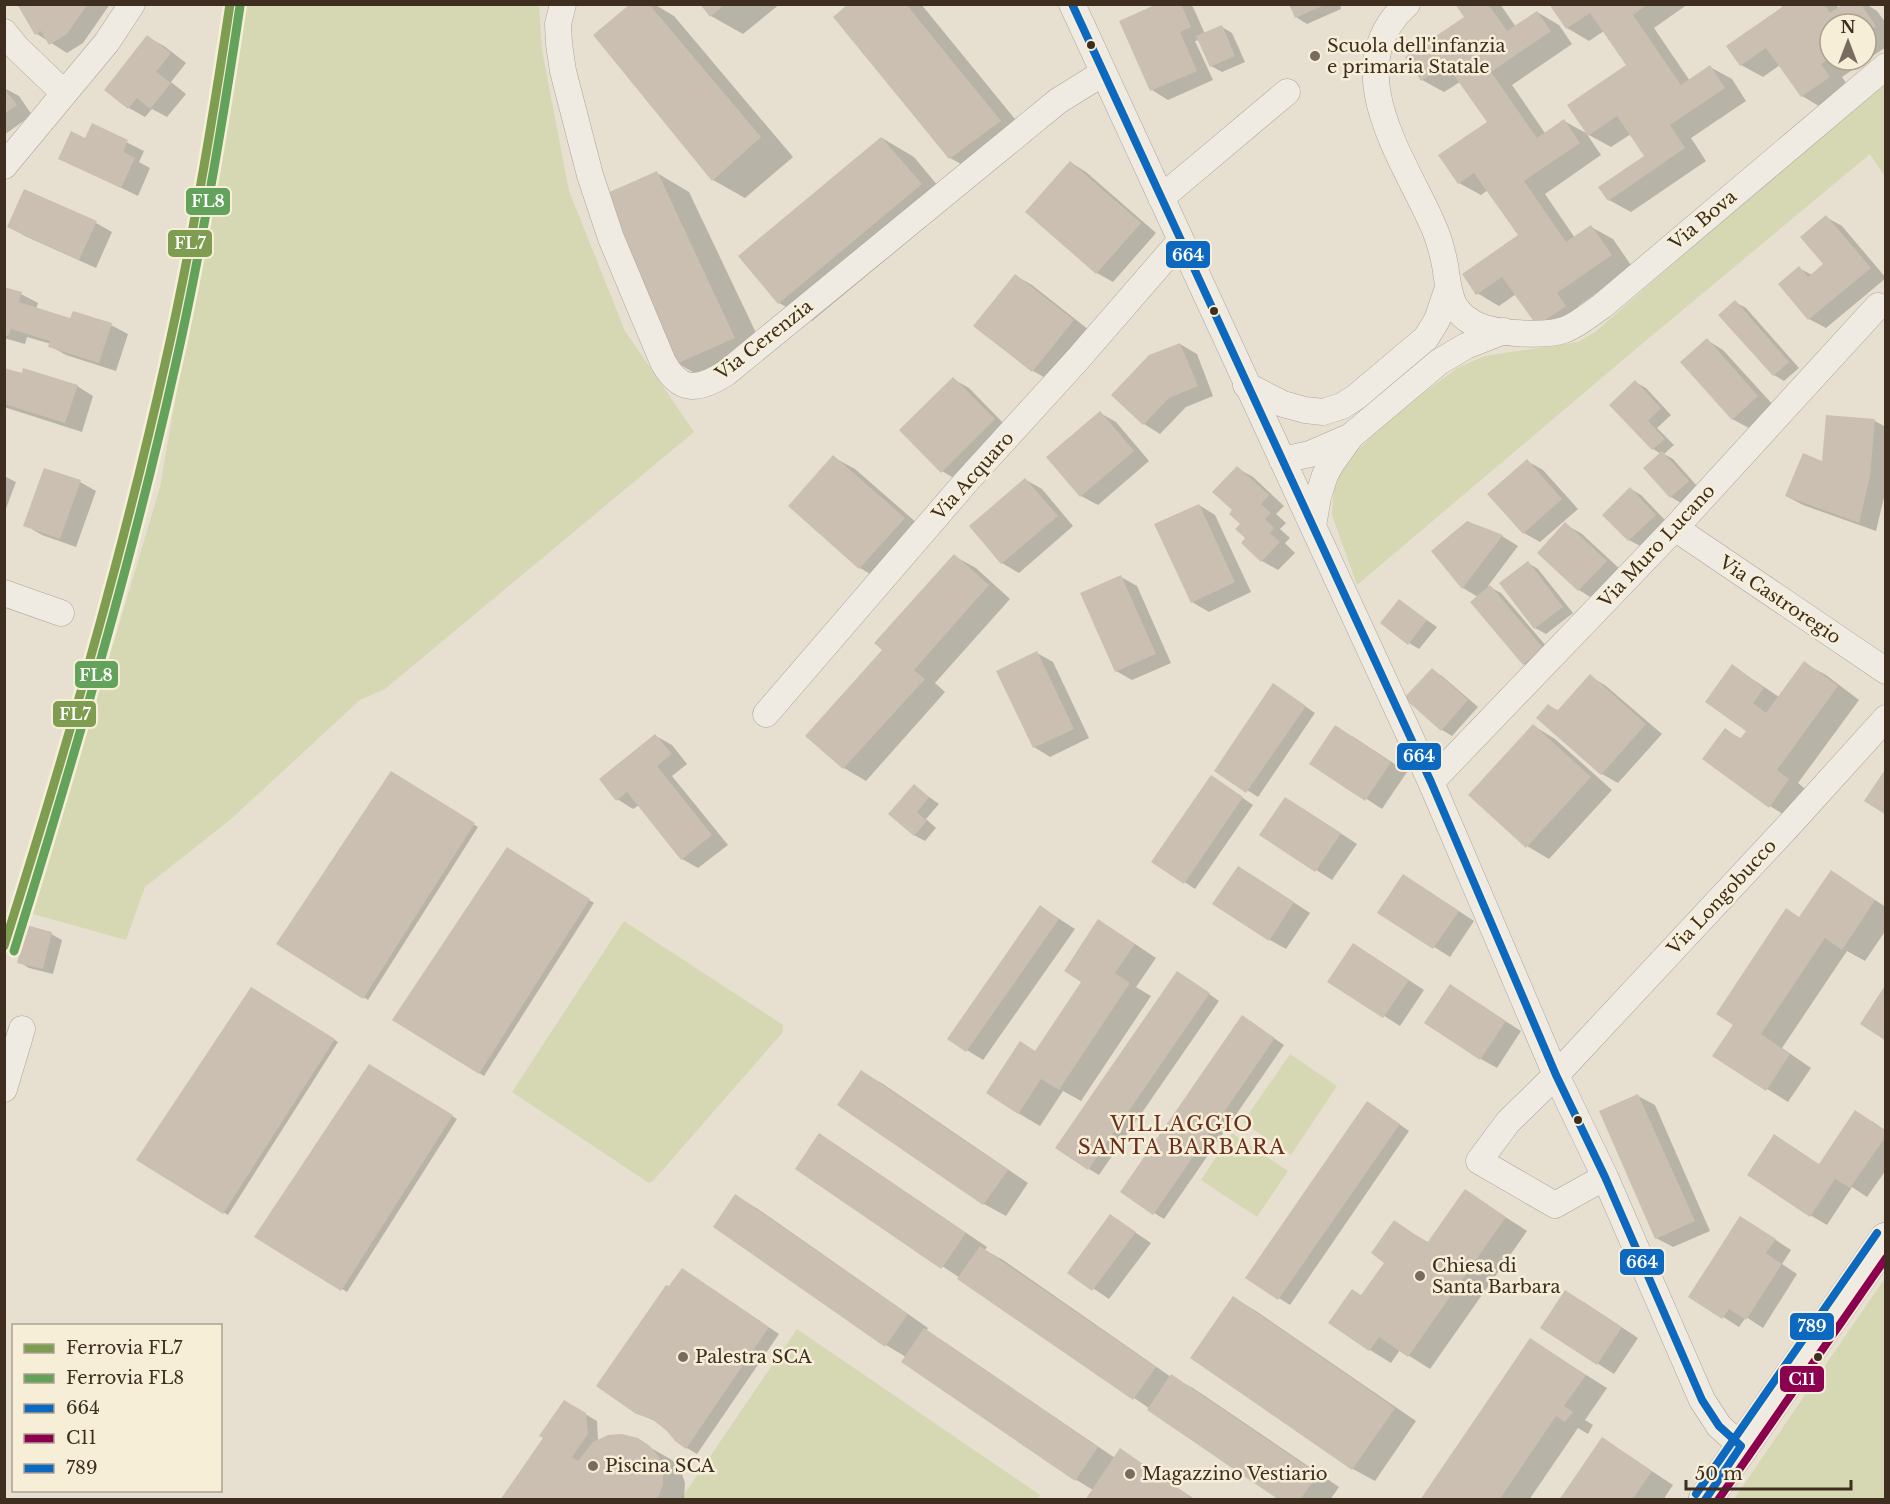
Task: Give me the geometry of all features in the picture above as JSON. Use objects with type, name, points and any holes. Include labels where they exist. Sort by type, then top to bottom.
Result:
[{"type":"street","points":[[4,166],[107,42],[132,4]]},
{"type":"street","name":"Via Cerenzia","points":[[563,4],[558,17],[563,71],[600,209],[663,362],[676,381],[693,387],[710,382],[726,373],[1058,101],[1102,73]]},
{"type":"street","points":[[1072,4],[1431,782],[1556,1075],[1605,1178],[1702,1400],[1719,1426],[1741,1446]]},
{"type":"street","name":"Via Bova","points":[[1407,4],[1395,16],[1382,39],[1376,68],[1376,90],[1385,121],[1439,241],[1448,288],[1454,304],[1469,321],[1480,327],[1504,331],[1551,333],[1576,324],[1611,298],[1886,66]]},
{"type":"street","points":[[4,32],[63,93]]},
{"type":"street","points":[[1161,198],[1287,92]]},
{"type":"street","name":"Via Acquaro","points":[[766,714],[965,483],[1077,360],[1181,240]]},
{"type":"street","name":"Via Bova","points":[[1351,436],[1311,454],[1277,450],[1292,425],[1347,403],[1421,343],[1437,320],[1448,288]]},
{"type":"street","name":"Via Muro Lucano","points":[[1431,782],[1675,528],[1878,306]]},
{"type":"street","name":"Via Bova","points":[[1313,526],[1318,496],[1325,474],[1351,436],[1439,362],[1466,346],[1504,331]]},
{"type":"street","points":[[1246,385],[1283,404],[1323,412]]},
{"type":"street","name":"Via Castroregio","points":[[1675,528],[1886,671]]},
{"type":"street","points":[[4,593],[61,613]]},
{"type":"street","name":"Via Longobucco","points":[[1605,1178],[1556,1205],[1479,1161],[1508,1122],[1556,1075],[1791,823],[1886,717]]},
{"type":"street","points":[[4,1089],[22,1029]]},
{"type":"street","points":[[1705,1500],[1886,1239]]},
{"type":"green space","points":[[244,5],[539,5],[542,50],[569,191],[625,331],[694,432],[385,689],[360,700],[231,819],[145,887],[126,940],[33,914],[160,487]]},
{"type":"green space","points":[[1885,79],[1885,177],[1870,154],[1357,585],[1332,515],[1334,489],[1346,461],[1396,413],[1459,367],[1485,356],[1578,342],[1595,332]]},
{"type":"green space","points":[[624,921],[783,1025],[783,1032],[649,1183],[512,1092]]},
{"type":"green space","points":[[1290,1054],[1337,1086],[1291,1155],[1243,1122]]},
{"type":"green space","points":[[1232,1133],[1288,1171],[1257,1217],[1201,1180]]},
{"type":"green space","points":[[1885,1278],[1885,1499],[1734,1499]]},
{"type":"green space","points":[[797,1329],[1040,1495],[1037,1499],[681,1499]]},
{"type":"building","points":[[17,4],[88,4],[67,34],[49,45],[41,31],[35,35]]},
{"type":"building","points":[[630,4],[649,4],[761,137],[712,181],[593,35]]},
{"type":"building","points":[[700,4],[725,4],[710,17]]},
{"type":"building","points":[[848,4],[906,4],[1001,121],[949,159],[833,17]]},
{"type":"building","points":[[1157,4],[1181,4],[1191,27],[1180,32],[1197,71],[1150,91],[1119,21]]},
{"type":"building","points":[[1289,4],[1327,4],[1295,18]]},
{"type":"building","points":[[1455,4],[1488,4],[1507,31],[1537,11],[1551,31],[1491,72],[1537,138],[1564,119],[1580,143],[1524,181],[1566,242],[1591,225],[1612,255],[1557,293],[1566,306],[1537,326],[1502,277],[1476,295],[1462,274],[1518,235],[1474,173],[1458,184],[1438,155],[1487,122],[1446,64],[1421,81],[1405,57],[1464,17]]},
{"type":"building","points":[[1549,4],[1648,4],[1633,15],[1681,85],[1710,65],[1725,88],[1670,125],[1685,148],[1608,201],[1598,187],[1644,156],[1617,116],[1588,136],[1567,105],[1626,65],[1590,13],[1566,29]]},
{"type":"building","points":[[1780,4],[1824,4],[1829,12],[1818,12],[1818,72],[1827,72],[1830,77],[1801,97],[1766,48],[1740,66],[1726,46],[1782,7]]},
{"type":"building","points":[[1843,4],[1861,4],[1866,12],[1831,12]]},
{"type":"building","points":[[1222,25],[1235,56],[1210,67],[1196,36]]},
{"type":"building","points":[[147,35],[171,53],[156,72],[171,83],[150,109],[137,98],[128,109],[104,90]]},
{"type":"building","points":[[4,88],[17,105],[4,114]]},
{"type":"building","points":[[92,123],[128,140],[123,152],[135,158],[121,188],[58,159],[71,131],[85,138]]},
{"type":"building","points":[[881,137],[922,184],[778,304],[738,256]]},
{"type":"building","points":[[1070,161],[1141,223],[1096,274],[1025,212]]},
{"type":"building","points":[[657,171],[735,338],[676,364],[603,195]]},
{"type":"building","points":[[24,189],[97,221],[79,260],[7,227]]},
{"type":"building","points":[[1826,215],[1871,268],[1808,320],[1778,284],[1799,266],[1808,277],[1823,264],[1800,237]]},
{"type":"building","points":[[1015,274],[1074,320],[1032,372],[973,326]]},
{"type":"building","points":[[4,287],[22,292],[19,302],[70,318],[73,311],[112,323],[99,363],[48,347],[50,341],[11,329],[8,336],[4,335]]},
{"type":"building","points":[[1735,300],[1789,362],[1773,376],[1718,315]]},
{"type":"building","points":[[1707,338],[1758,396],[1732,420],[1680,362]]},
{"type":"building","points":[[1180,343],[1198,386],[1169,398],[1143,425],[1111,395],[1149,355]]},
{"type":"building","points":[[4,368],[22,373],[23,368],[78,385],[65,423],[4,404]]},
{"type":"building","points":[[953,377],[995,419],[941,473],[899,430]]},
{"type":"building","points":[[1635,380],[1661,408],[1648,421],[1665,439],[1652,450],[1609,405]]},
{"type":"building","points":[[1100,411],[1134,451],[1080,497],[1046,457]]},
{"type":"building","points":[[1826,415],[1875,419],[1870,477],[1859,523],[1785,496],[1803,453],[1822,461]]},
{"type":"building","points":[[1662,451],[1689,481],[1670,498],[1643,468]]},
{"type":"building","points":[[833,455],[905,518],[859,569],[788,506]]},
{"type":"building","points":[[1527,459],[1562,499],[1523,534],[1487,494]]},
{"type":"building","points":[[1237,466],[1269,495],[1261,504],[1271,513],[1265,519],[1274,528],[1270,533],[1280,542],[1261,562],[1241,543],[1245,538],[1235,529],[1240,524],[1229,514],[1232,510],[1212,492]]},
{"type":"building","points":[[44,468],[81,480],[60,539],[23,526]]},
{"type":"building","points":[[1025,478],[1058,516],[1001,564],[969,526]]},
{"type":"building","points":[[1630,487],[1656,515],[1628,541],[1602,515]]},
{"type":"building","points":[[1199,504],[1235,582],[1191,603],[1154,524]]},
{"type":"building","points":[[1467,521],[1503,535],[1462,589],[1431,551]]},
{"type":"building","points":[[1565,522],[1607,561],[1578,591],[1537,553]]},
{"type":"building","points":[[954,554],[989,585],[914,670],[925,679],[843,769],[805,736],[882,650],[874,643]]},
{"type":"building","points":[[1528,561],[1563,607],[1534,629],[1499,583]]},
{"type":"building","points":[[1121,575],[1156,654],[1115,672],[1080,593]]},
{"type":"building","points":[[1490,585],[1543,648],[1523,665],[1470,602]]},
{"type":"building","points":[[1399,599],[1427,620],[1408,645],[1380,623]]},
{"type":"building","points":[[1037,651],[1074,729],[1033,748],[996,671]]},
{"type":"building","points":[[1804,661],[1838,686],[1777,770],[1789,779],[1769,808],[1702,759],[1725,728],[1740,739],[1746,731],[1705,702],[1732,664],[1764,688],[1753,703],[1766,713]]},
{"type":"building","points":[[1432,668],[1468,700],[1441,731],[1404,698]]},
{"type":"building","points":[[1590,674],[1646,724],[1601,775],[1536,718],[1548,704],[1557,711]]},
{"type":"building","points":[[1273,683],[1306,706],[1246,793],[1214,771]]},
{"type":"building","points":[[1533,724],[1591,777],[1526,848],[1468,795]]},
{"type":"building","points":[[1335,725],[1391,762],[1365,801],[1309,764]]},
{"type":"building","points":[[655,734],[672,754],[657,766],[712,835],[681,860],[627,792],[616,801],[599,779]]},
{"type":"building","points":[[1886,768],[1886,815],[1864,801]]},
{"type":"building","points":[[391,771],[475,823],[363,999],[276,944]]},
{"type":"building","points":[[1211,775],[1243,797],[1184,884],[1151,862]]},
{"type":"building","points":[[914,784],[929,797],[917,812],[927,821],[914,836],[888,814]]},
{"type":"building","points":[[1285,797],[1341,833],[1315,872],[1259,835]]},
{"type":"building","points":[[507,847],[590,899],[479,1074],[392,1020]]},
{"type":"building","points":[[1238,866],[1294,902],[1269,941],[1212,904]]},
{"type":"building","points":[[1831,870],[1875,900],[1842,950],[1825,938],[1761,1034],[1790,1054],[1766,1091],[1712,1056],[1733,1025],[1716,1014],[1786,908],[1799,917]]},
{"type":"building","points":[[1403,874],[1459,911],[1433,949],[1377,913]]},
{"type":"building","points":[[1040,905],[1059,919],[966,1052],[947,1039]]},
{"type":"building","points":[[1098,919],[1135,944],[1115,973],[1130,983],[1059,1090],[1041,1079],[1018,1114],[986,1093],[1020,1041],[1035,1051],[1081,982],[1064,971]]},
{"type":"building","points":[[26,925],[52,932],[43,969],[17,963]]},
{"type":"building","points":[[1353,943],[1409,980],[1383,1018],[1327,982]]},
{"type":"building","points":[[1177,971],[1210,993],[1088,1170],[1055,1148]]},
{"type":"building","points":[[1450,984],[1506,1021],[1480,1060],[1424,1023]]},
{"type":"building","points":[[1886,984],[1886,1041],[1860,1024]]},
{"type":"building","points":[[251,987],[335,1039],[223,1214],[136,1160]]},
{"type":"building","points":[[1242,1015],[1275,1038],[1153,1215],[1120,1192]]},
{"type":"building","points":[[369,1064],[453,1115],[341,1291],[254,1237]]},
{"type":"building","points":[[861,1070],[1008,1170],[983,1205],[837,1105]]},
{"type":"building","points":[[1638,1094],[1695,1221],[1655,1239],[1599,1111]]},
{"type":"building","points":[[1367,1101],[1400,1124],[1278,1300],[1245,1278]]},
{"type":"building","points":[[1855,1110],[1886,1131],[1886,1136],[1850,1188],[1835,1179],[1810,1217],[1747,1175],[1774,1134],[1819,1164]]},
{"type":"building","points":[[819,1133],[966,1233],[941,1269],[795,1169]]},
{"type":"building","name":"Chiesa di Santa Barbara","points":[[1465,1189],[1506,1217],[1408,1357],[1379,1337],[1369,1351],[1328,1323],[1352,1289],[1361,1295],[1384,1263],[1371,1253],[1394,1220],[1427,1243]]},
{"type":"building","points":[[735,1194],[908,1314],[885,1347],[713,1227]]},
{"type":"building","points":[[1110,1214],[1136,1232],[1092,1291],[1067,1273]]},
{"type":"building","points":[[1740,1216],[1776,1239],[1766,1253],[1782,1264],[1746,1320],[1729,1309],[1722,1319],[1688,1297]]},
{"type":"building","points":[[980,1246],[1156,1367],[1133,1400],[957,1279]]},
{"type":"building","name":"Palestra SCA","points":[[682,1268],[769,1327],[686,1449],[652,1419],[636,1414],[596,1386],[666,1285],[669,1286]]},
{"type":"building","points":[[1565,1290],[1622,1327],[1597,1365],[1540,1328]]},
{"type":"building","points":[[1233,1296],[1395,1408],[1352,1470],[1190,1358]]},
{"type":"building","points":[[924,1328],[1098,1447],[1075,1481],[901,1362]]},
{"type":"building","points":[[1530,1338],[1586,1375],[1564,1406],[1573,1412],[1565,1422],[1556,1416],[1499,1500],[1420,1500]]},
{"type":"building","points":[[1171,1374],[1318,1474],[1300,1500],[1279,1500],[1147,1410]]},
{"type":"building","name":"Piscina SCA","points":[[564,1400],[586,1413],[588,1434],[572,1457],[578,1461],[593,1442],[608,1435],[622,1434],[638,1438],[650,1446],[659,1457],[663,1470],[663,1485],[657,1500],[500,1500],[543,1438],[539,1436]]},
{"type":"building","points":[[1602,1437],[1652,1471],[1632,1500],[1559,1500]]},
{"type":"building","name":"Magazzino Vestiario","points":[[1120,1448],[1195,1500],[1085,1500]]},
{"type":"rail line","name":"FL7","points":[[4,946],[91,657],[148,438],[193,230],[230,4]]},
{"type":"rail line","name":"FL8","points":[[14,951],[100,660],[158,441],[203,232],[240,6]]},
{"type":"transit line","name":"664","points":[[1072,4],[1431,782],[1556,1075],[1605,1177],[1702,1400],[1719,1426],[1741,1446],[1705,1500]]},
{"type":"transit line","name":"789","points":[[1696,1494],[1877,1233]]},
{"type":"transit line","name":"C11","points":[[1718,1500],[1886,1258]]},
{"type":"place","name":"Scuola dell'infanzia e primaria Statale","points":[[1315,56]]},
{"type":"place","name":"Chiesa di Santa Barbara","points":[[1420,1276]]},
{"type":"place","name":"Palestra SCA","points":[[683,1357]]},
{"type":"place","name":"Piscina SCA","points":[[593,1466]]},
{"type":"place","name":"Magazzino Vestiario","points":[[1130,1474]]},
{"type":"district","name":"VILLAGGIO SANTA BARBARA","points":[[1182,1136]]}]
